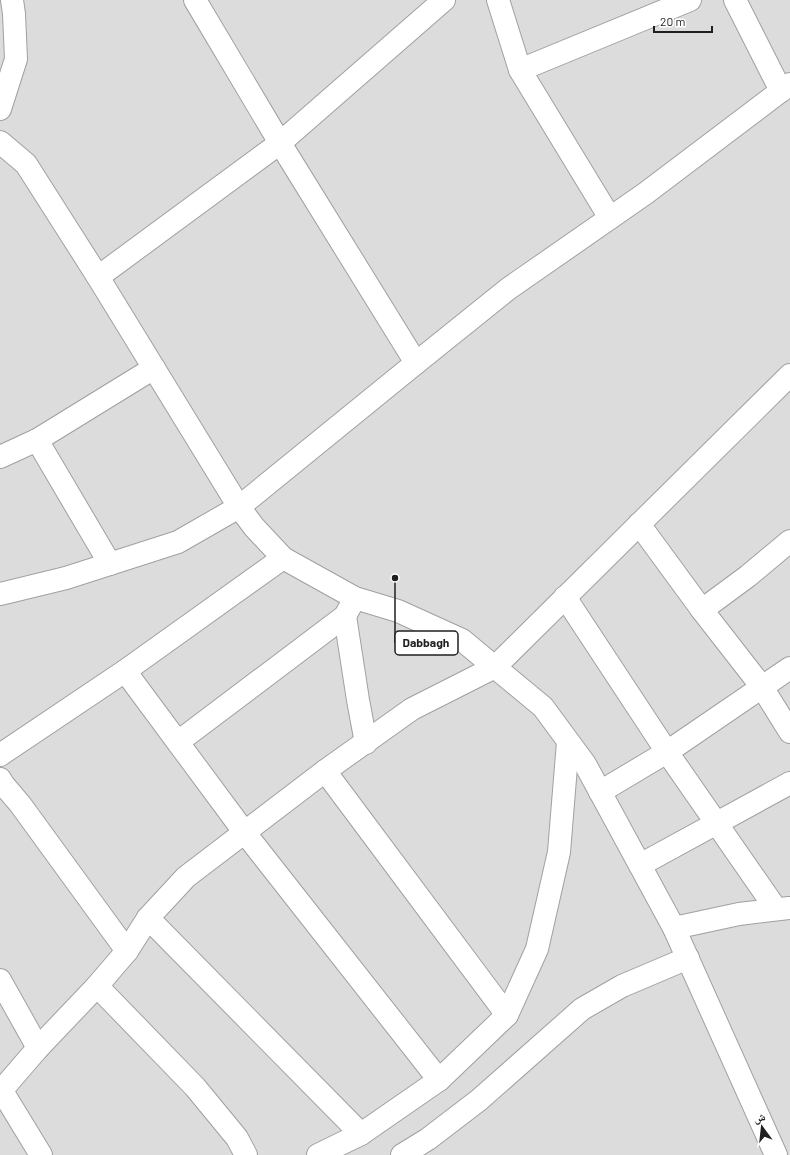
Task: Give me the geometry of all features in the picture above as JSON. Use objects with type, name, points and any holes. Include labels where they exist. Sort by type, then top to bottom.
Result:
[{"type":"street","points":[[0,109],[16,59],[12,0]]},
{"type":"street","points":[[195,0],[280,143],[416,363]]},
{"type":"street","points":[[98,277],[280,143],[444,0]]},
{"type":"street","points":[[498,0],[520,70],[610,218]]},
{"type":"street","points":[[520,70],[690,0]]},
{"type":"street","points":[[0,594],[66,578],[178,542],[239,507],[508,289],[646,193],[786,87],[735,0]]},
{"type":"street","points":[[0,142],[26,164],[98,277],[239,507],[254,527],[283,558],[350,607],[398,611],[462,640],[543,707],[585,764],[674,928],[776,1155]]},
{"type":"street","points":[[0,457],[37,440],[154,368]]},
{"type":"street","points":[[41,1155],[1,1092],[38,1048],[98,986],[127,951],[148,918],[186,877],[325,771],[412,710],[495,667],[790,375]]},
{"type":"street","points":[[37,440],[110,564]]},
{"type":"street","points":[[639,524],[702,610],[762,687],[790,732]]},
{"type":"street","points":[[702,610],[748,576],[790,541]]},
{"type":"street","points":[[0,755],[125,672],[283,558]]},
{"type":"street","points":[[565,597],[667,752],[716,823],[783,908]]},
{"type":"street","points":[[178,742],[350,607]]},
{"type":"street","points":[[350,607],[358,700],[366,743]]},
{"type":"street","points":[[600,792],[667,752],[790,668]]},
{"type":"street","points":[[125,672],[245,833],[439,1080]]},
{"type":"street","points":[[318,1155],[361,1134],[439,1080],[507,1015],[537,949],[559,852],[568,742]]},
{"type":"street","points":[[325,771],[507,1015]]},
{"type":"street","points":[[1,783],[20,804],[127,951]]},
{"type":"street","points":[[640,865],[790,783]]},
{"type":"street","points":[[674,928],[740,914],[783,908]]},
{"type":"street","points":[[148,918],[361,1134]]},
{"type":"street","points":[[402,1155],[432,1147],[479,1100],[582,1009],[622,986],[688,958]]},
{"type":"street","points":[[0,980],[38,1048]]},
{"type":"street","points":[[98,986],[195,1088],[237,1138],[246,1155]]},
{"type":"shaded area","points":[[0,0],[790,0],[790,1155],[0,1155]]},
{"type":"place","name":"Dabbagh","points":[[395,578]]}]
